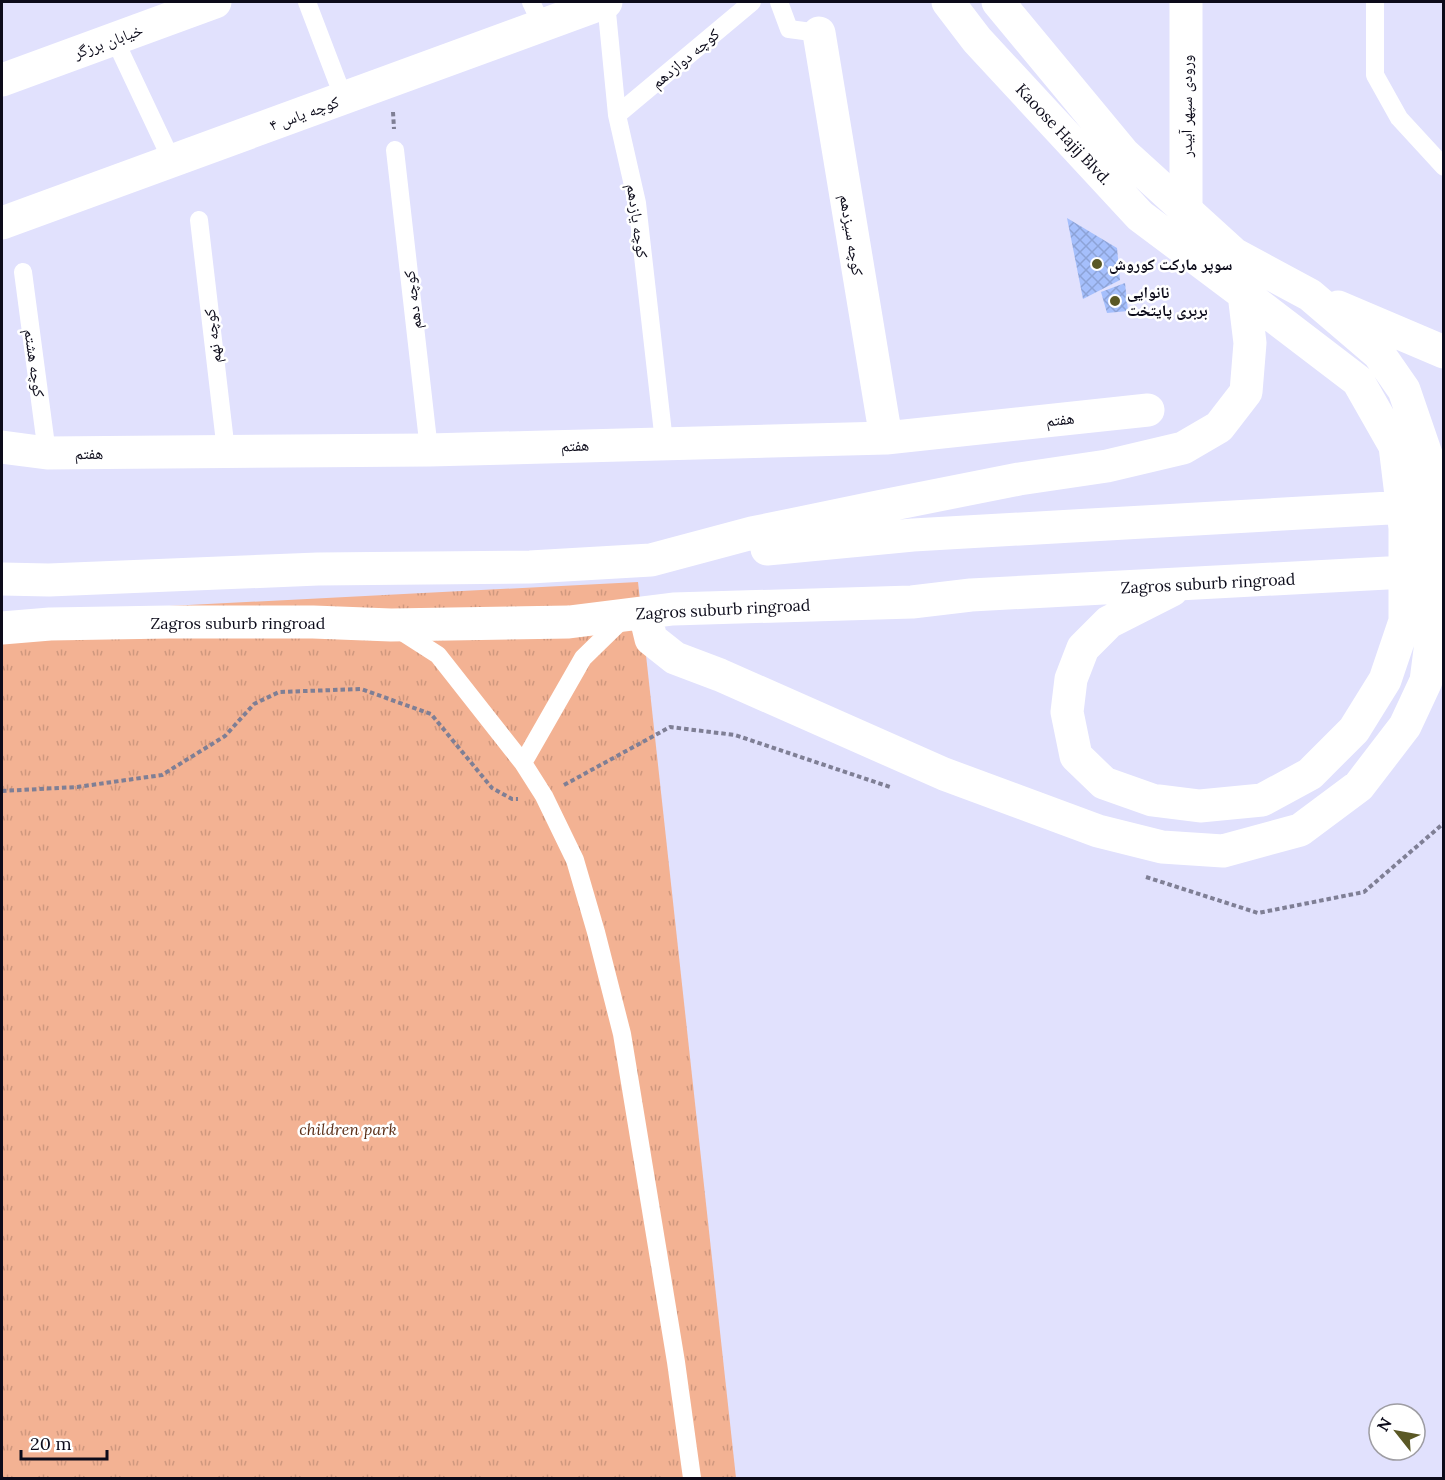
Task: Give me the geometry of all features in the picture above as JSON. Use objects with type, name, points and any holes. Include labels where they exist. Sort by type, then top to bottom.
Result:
[{"type":"main road","name":"خیابان برزگر","points":[[2,80],[214,2]]},
{"type":"main road","name":"کوچه یاس ۴","points":[[2,223],[344,99],[536,13],[606,2]]},
{"type":"main road","name":"Kaoose Hajij Blvd.","points":[[948,2],[977,40],[1140,216],[1191,257],[1244,294]]},
{"type":"main road","name":"Kaoose Hajij Blvd.","points":[[998,2],[1124,154],[1234,254],[1310,295]]},
{"type":"main road","name":"ورودی سپهر آبیدر","points":[[1185,2],[1186,210]]},
{"type":"main road","name":"کوچه سیزدهم","points":[[819,33],[886,438]]},
{"type":"main road","points":[[651,560],[764,531],[1019,478],[1107,466],[1183,448],[1219,427],[1246,392],[1250,343],[1244,294]]},
{"type":"main road","points":[[1181,585],[1109,622],[1083,648],[1071,680],[1067,712],[1076,756],[1104,783],[1152,800],[1200,806],[1262,800],[1310,774],[1354,730],[1385,680],[1405,621],[1405,528],[1395,446],[1358,381],[1244,294]]},
{"type":"main road","points":[[1310,295],[1443,352]]},
{"type":"main road","points":[[637,614],[651,639],[675,658],[720,675],[944,774],[1098,831],[1162,847],[1223,851],[1300,830],[1359,786],[1405,726],[1426,681],[1434,619],[1430,466],[1416,420],[1404,390],[1379,354],[1310,295]]},
{"type":"main road","name":"هفتم","points":[[2,447],[47,453],[429,450],[664,442],[886,438],[1148,410]]},
{"type":"main road","points":[[2,579],[50,580],[318,569],[530,567],[651,560],[924,534],[1443,504]]},
{"type":"main road","name":"Zagros suburb ringroad","points":[[2,628],[50,624],[181,622],[313,622],[391,625],[569,622],[673,609],[912,602],[971,595],[1443,570]]},
{"type":"lane","points":[[307,2],[344,99]]},
{"type":"lane","name":"کوچه یازدهم","points":[[606,2],[617,115],[637,203],[664,442]]},
{"type":"lane","name":"کوچه دوازدهم","points":[[617,115],[752,2]]},
{"type":"lane","points":[[779,2],[789,29],[819,33]]},
{"type":"lane","points":[[1375,2],[1375,75],[1399,118],[1443,167]]},
{"type":"lane","points":[[114,38],[172,161]]},
{"type":"lane","name":"کوچه دهم","points":[[395,150],[429,450]]},
{"type":"lane","name":"کوچه نهم","points":[[199,220],[226,452]]},
{"type":"lane","name":"کوچه هشتم","points":[[23,272],[47,453]]},
{"type":"lane","points":[[523,763],[583,658],[637,614]]},
{"type":"lane","points":[[391,625],[438,656],[523,763],[544,796],[575,860],[622,1034],[676,1362],[692,1479]]},
{"type":"path","points":[[2,791],[77,787],[162,775],[225,736],[254,704],[279,692],[362,689],[431,714],[492,788],[512,800],[544,796],[670,728],[735,735],[899,790]]},
{"type":"path","points":[[1136,874],[1258,913],[1364,892],[1443,823]]},
{"type":"green space","name":"children park","points":[[638,582],[736,1478],[2,1478],[2,619],[14,614]]},
{"type":"building","name":"سوپر مارکت کوروش","points":[[1067,218],[1117,248],[1120,280],[1083,299]]},
{"type":"building","name":"نانوایی بربری پایتخت","points":[[1125,283],[1128,311],[1107,313],[1101,292]]},
{"type":"place","name":"سوپر مارکت کوروش","points":[[1097,264]]},
{"type":"place","name":"نانوایی بربری پایتخت","points":[[1115,301]]}]
